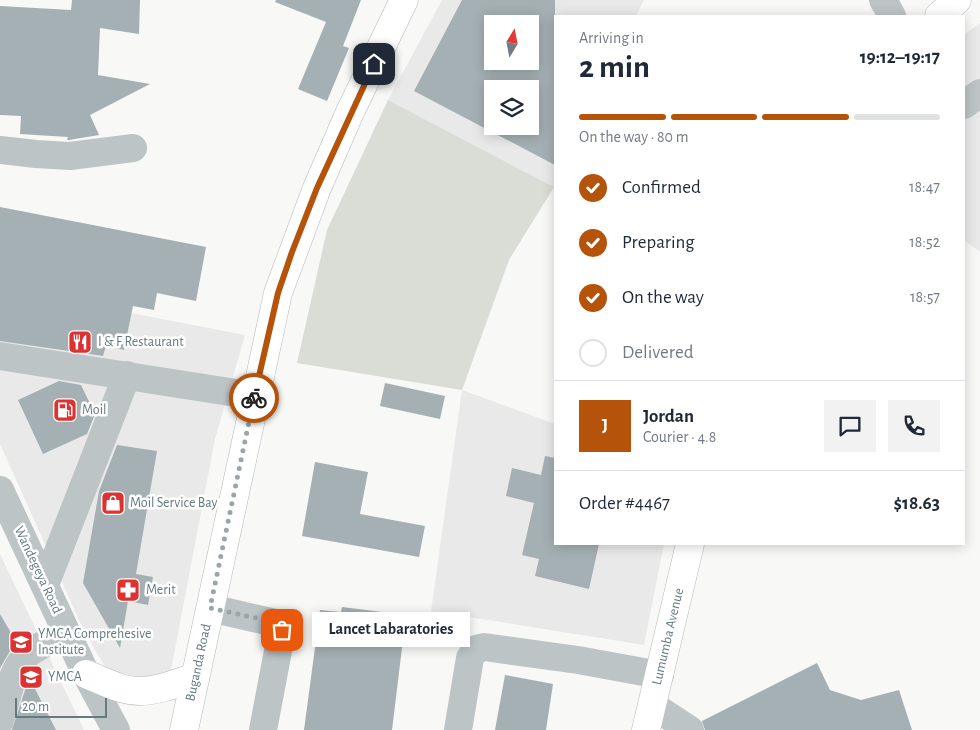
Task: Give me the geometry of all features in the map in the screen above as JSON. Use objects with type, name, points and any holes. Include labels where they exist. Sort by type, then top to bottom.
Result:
[{"type":"main road","name":"Buganda Road","points":[[184,730],[278,293],[317,188],[350,112],[404,0]]},
{"type":"main road","points":[[941,15],[957,0]]},
{"type":"main road","name":"Lumumba Avenue","points":[[649,717],[690,545]]},
{"type":"main road","points":[[86,674],[120,688],[138,691],[160,688],[196,676]]},
{"type":"street","points":[[883,0],[891,15]]},
{"type":"street","points":[[965,104],[980,93]]},
{"type":"street","points":[[0,150],[70,156],[133,148]]},
{"type":"street","points":[[0,356],[255,396]]},
{"type":"street","points":[[45,585],[127,375]]},
{"type":"street","name":"Wandegeya Road","points":[[0,490],[86,674],[116,730]]},
{"type":"street","points":[[210,608],[280,624],[282,630],[263,730]]},
{"type":"street","points":[[0,721],[15,673],[21,661],[30,652],[67,632]]},
{"type":"street","points":[[458,730],[470,658],[476,650],[484,647],[578,660],[660,675]]},
{"type":"street","points":[[649,717],[690,730]]},
{"type":"shaded area","points":[[442,0],[644,0],[636,15],[554,15],[554,187],[388,100]]},
{"type":"shaded area","points":[[980,23],[980,252],[965,241],[965,34]]},
{"type":"shaded area","points":[[388,100],[554,187],[509,260],[462,390],[297,363],[327,230]]},
{"type":"shaded area","points":[[0,283],[115,310],[245,335],[215,439],[171,670],[155,680],[107,670],[84,631],[0,444]]},
{"type":"shaded area","points":[[462,390],[554,424],[554,545],[664,545],[644,645],[431,611]]},
{"type":"shaded area","name":"YMCA Comprehesive Institute","points":[[0,554],[84,730],[0,730]]},
{"type":"building","points":[[72,0],[140,0],[139,34],[100,28],[98,75],[150,84],[90,115],[99,135],[67,140],[68,137],[20,134],[21,116],[0,115],[0,6],[71,10]]},
{"type":"building","points":[[276,0],[361,0],[343,46],[349,48],[327,101],[298,89],[326,22],[275,2]]},
{"type":"building","points":[[462,0],[555,0],[554,164],[498,135],[539,135],[539,80],[484,80],[484,128],[414,91]]},
{"type":"building","points":[[0,207],[206,247],[196,301],[157,293],[154,310],[133,306],[124,350],[106,346],[103,356],[0,341]]},
{"type":"building","points":[[59,381],[81,385],[95,414],[87,434],[43,454],[18,400]]},
{"type":"building","points":[[385,383],[445,396],[440,419],[380,406]]},
{"type":"building","points":[[117,445],[157,451],[136,574],[153,577],[148,605],[128,601],[120,648],[83,583],[99,491]]},
{"type":"building","points":[[545,456],[554,458],[554,545],[599,545],[589,589],[535,576],[539,559],[522,555],[534,503],[506,496],[512,468],[541,475]]},
{"type":"building","points":[[315,462],[368,472],[360,514],[425,526],[419,557],[302,536]]},
{"type":"building","points":[[342,607],[406,615],[392,730],[304,730],[320,610],[341,612]]},
{"type":"building","points":[[0,614],[17,643],[0,668]]},
{"type":"building","points":[[817,663],[830,690],[861,700],[899,690],[912,730],[705,730],[702,721]]},
{"type":"building","points":[[33,672],[37,680],[31,681],[56,730],[12,730]]},
{"type":"building","points":[[505,675],[553,684],[546,730],[495,730]]},
{"type":"way so far","points":[[254,398],[210,608],[275,622],[280,624],[282,630]]},
{"type":"place","name":"I & F Restaurant","points":[[80,342]]},
{"type":"place","name":"Moil","points":[[65,410]]},
{"type":"place","name":"Moil Service Bay","points":[[113,503]]},
{"type":"place","name":"Merit","points":[[128,590]]},
{"type":"place","name":"Lancet Labaratories","points":[[282,630]]},
{"type":"place","name":"YMCA Comprehesive Institute","points":[[21,642]]},
{"type":"place","name":"YMCA","points":[[31,677]]},
{"type":"route","points":[[254,398],[278,293],[292,252],[350,112],[374,64]]}]
